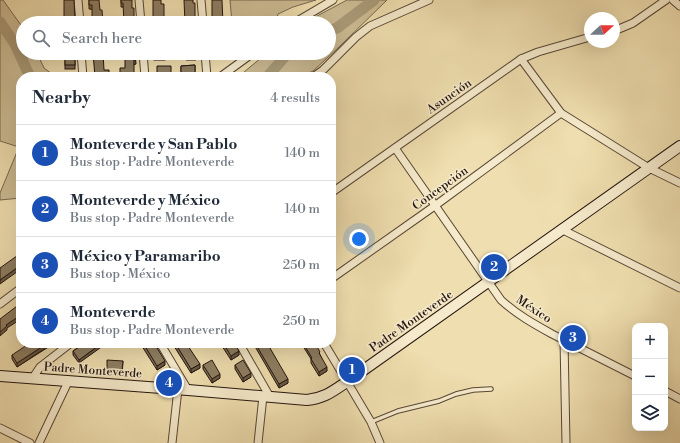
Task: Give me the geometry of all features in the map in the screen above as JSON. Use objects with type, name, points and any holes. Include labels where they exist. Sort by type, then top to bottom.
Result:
[{"type":"street","points":[[78,0],[79,16]]},
{"type":"street","points":[[139,0],[140,16]]},
{"type":"street","points":[[201,0],[202,16]]},
{"type":"street","points":[[306,16],[332,0]]},
{"type":"street","points":[[336,57],[356,37],[370,26],[429,0]]},
{"type":"street","points":[[620,28],[633,23],[666,0]]},
{"type":"street","points":[[673,0],[680,6]]},
{"type":"street","name":"Asunción","points":[[336,189],[521,59],[538,52],[584,39]]},
{"type":"street","points":[[521,59],[562,113],[649,168],[680,183]]},
{"type":"street","points":[[82,60],[83,72]]},
{"type":"street","points":[[144,60],[145,72]]},
{"type":"street","points":[[206,60],[207,72]]},
{"type":"street","points":[[227,72],[243,60]]},
{"type":"street","points":[[320,72],[333,60]]},
{"type":"street","name":"Concepción","points":[[336,275],[562,113]]},
{"type":"street","name":"Padre Monteverde","points":[[0,376],[307,400],[318,399],[326,396],[348,382],[561,229],[680,146]]},
{"type":"street","name":"México","points":[[395,148],[501,300],[523,318],[632,374]]},
{"type":"street","points":[[561,229],[680,288]]},
{"type":"street","points":[[0,304],[16,292]]},
{"type":"street","points":[[564,340],[566,443]]},
{"type":"street","points":[[32,379],[40,367],[65,348]]},
{"type":"street","points":[[162,348],[183,390],[172,443]]},
{"type":"street","points":[[242,348],[266,396],[258,443]]},
{"type":"street","points":[[327,348],[371,422],[380,443]]},
{"type":"street","points":[[39,443],[68,382]]},
{"type":"street","points":[[668,393],[680,399]]},
{"type":"street","points":[[0,428],[30,443]]},
{"type":"lane","points":[[371,422],[398,411],[439,401],[456,394],[473,390],[491,389]]},
{"type":"shaded area","points":[[0,0],[3,0],[16,18],[16,60],[40,60],[44,68],[49,72],[16,72],[16,146],[0,141]]},
{"type":"shaded area","points":[[230,0],[316,0],[293,7],[278,14],[278,16],[231,16]]},
{"type":"shaded area","points":[[347,0],[387,0],[336,50],[336,16],[317,16]]},
{"type":"shaded area","points":[[259,60],[325,60],[311,72],[244,72]]},
{"type":"shaded area","points":[[16,154],[16,198],[0,200],[0,193]]},
{"type":"building","points":[[64,0],[74,0],[75,16],[64,16]]},
{"type":"building","points":[[89,0],[99,0],[102,16],[92,16],[92,5],[89,5]]},
{"type":"building","points":[[121,0],[132,0],[134,16],[124,16],[123,3],[121,3]]},
{"type":"building","points":[[153,0],[161,0],[161,4],[164,4],[164,16],[153,16]]},
{"type":"building","points":[[184,0],[193,0],[193,3],[195,3],[195,16],[185,16]]},
{"type":"building","points":[[212,0],[222,0],[223,16],[212,16]]},
{"type":"building","points":[[65,60],[75,60],[75,65],[65,65]]},
{"type":"building","points":[[94,60],[103,60],[104,70],[109,70],[109,72],[95,72]]},
{"type":"building","points":[[125,60],[134,60],[134,72],[120,72],[120,68],[125,68]]},
{"type":"building","points":[[195,65],[195,72],[181,72],[181,66]]},
{"type":"building","points":[[157,66],[171,66],[171,72],[157,72]]},
{"type":"building","points":[[16,257],[16,269],[0,280],[0,268]]},
{"type":"building","points":[[16,307],[16,318],[6,325],[7,326],[0,332],[0,319]]},
{"type":"building","points":[[22,348],[40,348],[17,363],[12,355]]},
{"type":"building","points":[[78,348],[95,348],[79,360],[73,351]]},
{"type":"building","points":[[146,348],[157,348],[165,361],[157,366]]},
{"type":"building","points":[[178,348],[189,348],[200,364],[191,369]]},
{"type":"building","points":[[226,348],[237,348],[239,351],[231,356]]},
{"type":"building","points":[[258,348],[270,348],[288,379],[279,384]]},
{"type":"building","points":[[306,348],[318,348],[327,367],[319,372],[311,359],[312,358]]},
{"type":"building","points":[[107,360],[123,361],[122,371],[107,370]]},
{"type":"building","points":[[212,360],[220,374],[212,379],[203,365]]},
{"type":"building","points":[[243,360],[251,373],[243,378],[235,365]]},
{"type":"waterway","points":[[336,28],[374,0]]},
{"type":"waterway","points":[[0,22],[16,46]]},
{"type":"waterway","points":[[22,60],[28,72]]},
{"type":"waterway","points":[[271,72],[282,60]]},
{"type":"place","name":"Monteverde y México","points":[[494,267]]},
{"type":"place","name":"México y Paramaribo","points":[[573,338]]},
{"type":"place","name":"Monteverde y San Pablo","points":[[352,370]]},
{"type":"place","name":"Monteverde","points":[[169,383]]}]
